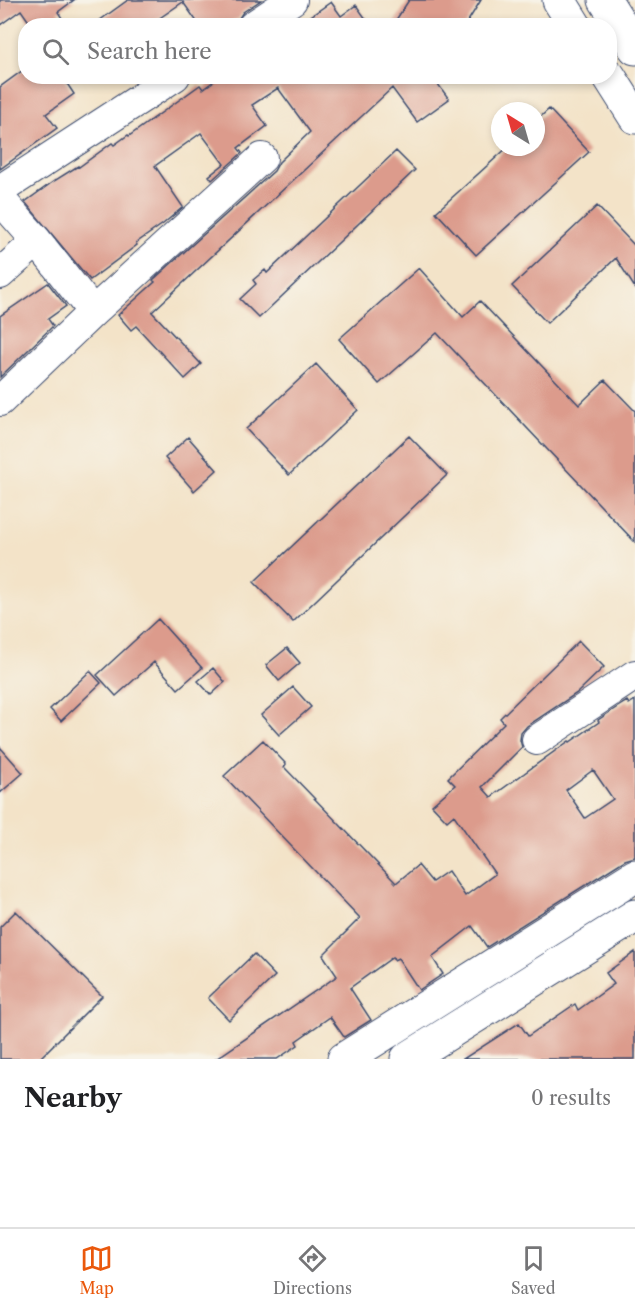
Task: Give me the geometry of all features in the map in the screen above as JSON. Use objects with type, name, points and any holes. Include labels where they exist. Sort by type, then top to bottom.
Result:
[{"type":"main road","points":[[559,0],[570,18]]},
{"type":"main road","points":[[609,1],[635,48]]},
{"type":"main road","points":[[614,84],[635,117]]},
{"type":"main road","points":[[344,1059],[635,876]]},
{"type":"main road","points":[[407,1059],[635,915]]},
{"type":"street","points":[[265,18],[292,0]]},
{"type":"street","points":[[0,190],[163,84]]},
{"type":"street","points":[[0,401],[93,312],[262,158]]},
{"type":"street","points":[[0,199],[37,241],[93,312]]},
{"type":"street","points":[[0,274],[37,241]]},
{"type":"street","points":[[537,740],[635,675]]},
{"type":"building","points":[[0,0],[74,0],[58,12],[62,18],[26,18],[21,10],[0,25]]},
{"type":"building","points":[[128,0],[261,0],[243,12],[239,18],[194,18],[183,2],[160,18],[103,18]]},
{"type":"building","points":[[409,0],[481,0],[470,18],[397,18]]},
{"type":"building","points":[[331,2],[341,16],[356,5],[365,18],[312,18],[311,16]]},
{"type":"building","points":[[18,74],[18,84],[67,84],[74,94],[46,114],[57,128],[0,169],[0,87]]},
{"type":"building","points":[[210,84],[438,84],[449,99],[417,122],[392,88],[152,312],[201,364],[185,379],[136,326],[131,330],[118,315],[155,282],[153,280],[274,171],[279,162],[310,132],[278,88],[252,105],[267,126],[238,148],[242,153],[212,180],[209,176],[224,164],[201,133],[155,166],[183,207],[90,280],[25,202],[112,143],[114,145],[129,136],[200,85],[203,89]]},
{"type":"building","points":[[549,109],[589,152],[476,255],[436,212],[498,156],[545,156],[545,113]]},
{"type":"building","points":[[396,151],[415,170],[259,318],[240,299],[256,284],[253,280],[265,270],[267,273]]},
{"type":"building","points":[[597,206],[635,246],[635,288],[616,258],[547,323],[512,286]]},
{"type":"building","points":[[419,268],[463,317],[480,301],[579,405],[605,380],[635,411],[635,542],[437,333],[379,384],[339,339]]},
{"type":"building","points":[[48,283],[66,306],[48,319],[53,326],[0,377],[0,316]]},
{"type":"building","points":[[316,364],[358,410],[289,475],[246,429]]},
{"type":"building","points":[[409,436],[447,475],[293,622],[254,582]]},
{"type":"building","points":[[188,437],[217,470],[194,491],[165,458]]},
{"type":"building","points":[[158,619],[202,668],[178,689],[154,662],[116,696],[97,675]]},
{"type":"building","points":[[579,641],[604,667],[577,693],[527,726],[521,733],[522,747],[482,787],[491,797],[599,722],[598,720],[627,701],[629,704],[635,700],[635,857],[625,860],[487,947],[472,926],[432,957],[443,974],[419,990],[398,958],[394,960],[393,957],[350,988],[371,1020],[344,1037],[330,1017],[296,1041],[298,1045],[277,1059],[216,1059],[337,976],[323,955],[360,918],[224,776],[263,740],[286,764],[284,767],[396,883],[418,865],[432,882],[448,871],[465,896],[495,874],[454,815],[447,821],[432,805],[455,785],[448,778],[504,723],[500,718]],"holes":[[[593,770],[613,799],[585,818],[566,790]]]},
{"type":"building","points":[[287,648],[300,663],[279,681],[266,665]]},
{"type":"building","points":[[213,668],[225,682],[211,695],[198,681]]},
{"type":"building","points":[[90,671],[101,683],[61,721],[50,709]]},
{"type":"building","points":[[293,687],[311,707],[279,735],[261,715]]},
{"type":"building","points":[[0,747],[23,773],[0,793]]},
{"type":"building","points":[[16,911],[102,996],[39,1059],[0,1059],[0,927]]},
{"type":"building","points":[[635,952],[635,1059],[463,1059],[519,1023],[528,1036],[575,1004],[578,1010],[614,984],[606,973]]},
{"type":"building","points":[[254,954],[275,976],[229,1020],[208,998]]}]
